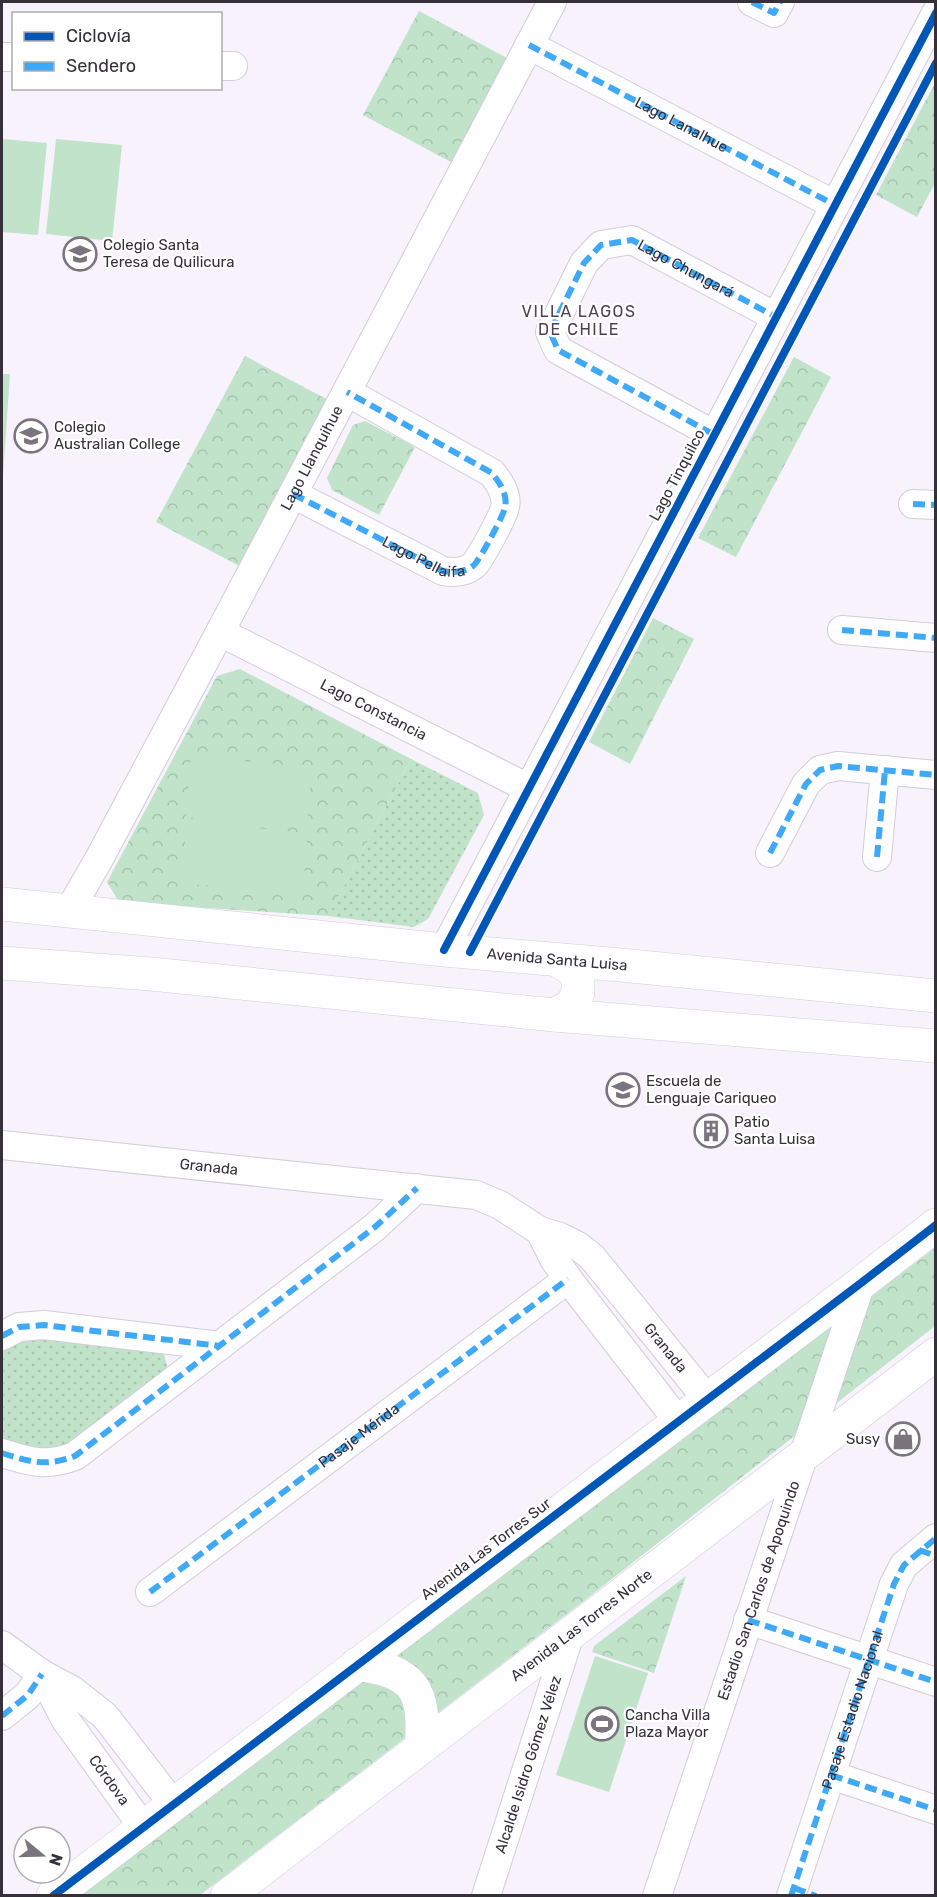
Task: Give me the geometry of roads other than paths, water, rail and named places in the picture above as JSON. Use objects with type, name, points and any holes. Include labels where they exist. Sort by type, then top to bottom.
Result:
[{"type":"street","name":"Lago Llanquihue","points":[[69,911],[220,632],[552,2]]},
{"type":"street","points":[[752,2],[774,13],[780,2]]},
{"type":"street","name":"Lago Tinquilco","points":[[444,950],[936,13]]},
{"type":"street","name":"Lago Lanalhue","points":[[529,45],[835,205]]},
{"type":"street","name":"Lago Chungará","points":[[713,434],[558,350],[550,332],[584,263],[601,245],[632,240],[777,317]]},
{"type":"street","name":"Lago Pellaifa","points":[[293,494],[443,571],[452,572],[460,572],[476,564],[506,508],[500,483],[492,473],[346,392]]},
{"type":"street","points":[[842,630],[936,638]]},
{"type":"street","name":"Lago Constancia","points":[[220,632],[528,788]]},
{"type":"street","points":[[770,853],[806,784],[820,770],[838,766],[936,775]]},
{"type":"street","points":[[877,857],[885,770]]},
{"type":"street","name":"Avenida Santa Luisa","points":[[2,904],[444,950],[936,996]]},
{"type":"street","points":[[554,1015],[571,1006],[577,998],[579,985],[576,972],[557,960]]},
{"type":"street","points":[[2,963],[151,974],[554,1015],[936,1046]]},
{"type":"street","name":"Granada","points":[[2,1145],[476,1195],[500,1205],[540,1231],[578,1246],[592,1257],[707,1399]]},
{"type":"street","points":[[2,1453],[40,1463],[52,1463],[75,1456],[375,1227],[417,1188]]},
{"type":"street","name":"Avenida Las Torres Sur","points":[[53,1896],[936,1225]]},
{"type":"street","points":[[540,1231],[567,1279],[678,1421]]},
{"type":"street","name":"Pasaje Mérida","points":[[150,1592],[567,1279]]},
{"type":"street","name":"Estadio San Carlos de Apoquindo","points":[[657,1896],[861,1283]]},
{"type":"street","points":[[2,1336],[18,1327],[44,1325],[220,1346]]},
{"type":"street","name":"Avenida Las Torres Norte","points":[[227,1896],[936,1354]]},
{"type":"street","name":"Pasaje Estadio Nacional","points":[[800,1893],[831,1775],[894,1584],[904,1565],[930,1548]]},
{"type":"street","points":[[748,1620],[936,1682]]},
{"type":"street","name":"Alcalde Isidro Gómez Vélez","points":[[486,1896],[570,1634]]},
{"type":"street","name":"Córdova","points":[[2,1644],[42,1674],[72,1690],[105,1716],[173,1804]]},
{"type":"street","points":[[357,1664],[381,1667],[399,1673],[414,1688],[421,1707],[423,1728],[421,1747]]},
{"type":"street","points":[[2,1716],[28,1695],[42,1674]]},
{"type":"street","name":"Córdova","points":[[42,1674],[55,1704],[143,1827]]},
{"type":"street","points":[[76,1734],[79,1726],[86,1720],[105,1716]]},
{"type":"street","points":[[831,1775],[936,1810]]},
{"type":"place","name":"Colegio Santa Teresa de Quilicura","points":[[80,254]]},
{"type":"place","name":"Colegio Australian College","points":[[31,436]]},
{"type":"place","name":"Escuela de Lenguaje Cariqueo","points":[[623,1090]]},
{"type":"place","name":"Patio Santa Luisa","points":[[711,1131]]},
{"type":"place","name":"Susy","points":[[903,1439]]},
{"type":"place","name":"Cancha Villa Plaza Mayor","points":[[602,1724]]},
{"type":"district","name":"VILLA LAGOS DE CHILE","points":[[579,320]]}]
